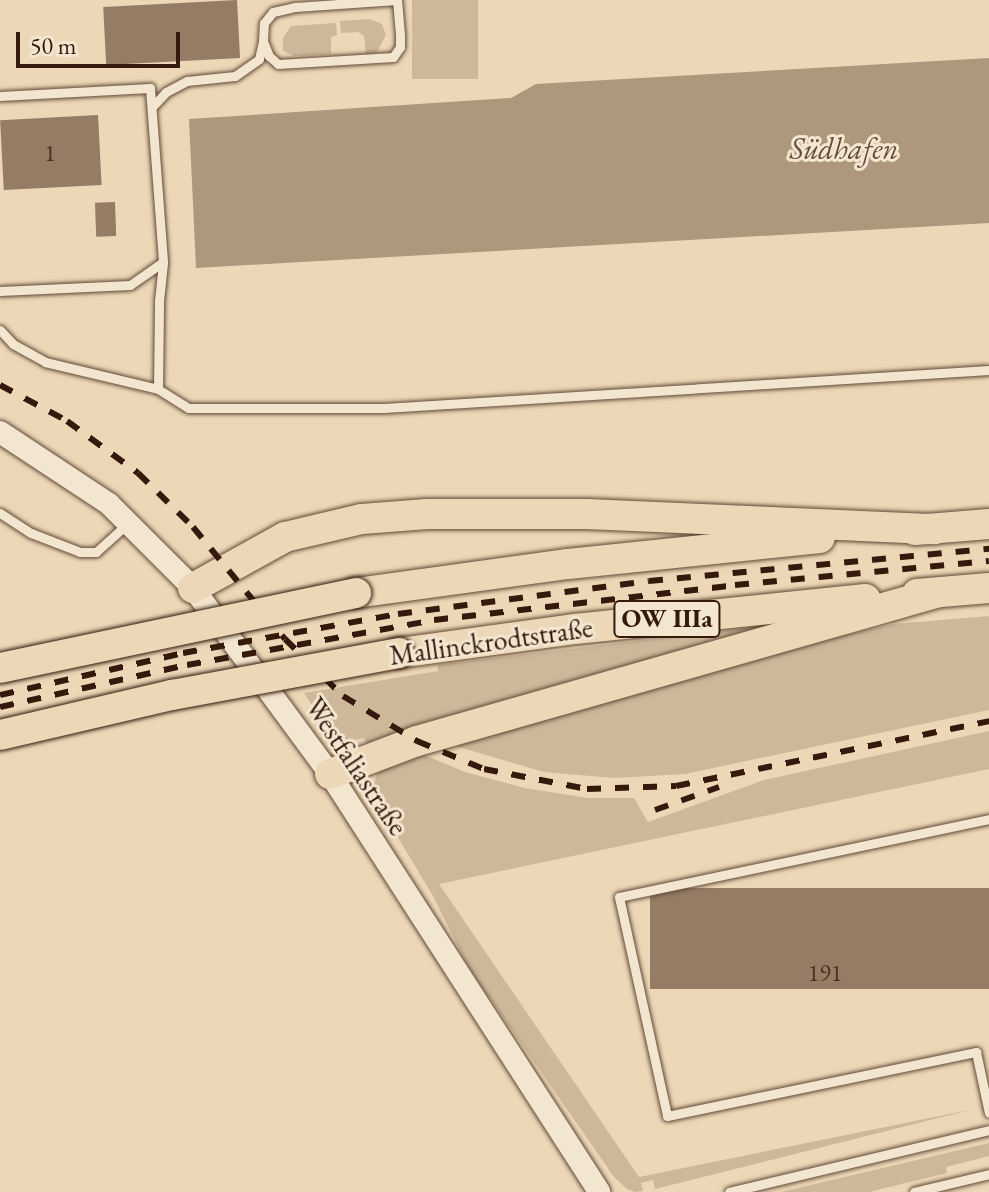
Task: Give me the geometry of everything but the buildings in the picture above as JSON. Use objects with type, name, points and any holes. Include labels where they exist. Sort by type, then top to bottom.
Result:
[{"type":"highway","points":[[193,588],[285,537],[362,519],[440,514],[587,514],[935,529]]},
{"type":"highway","points":[[0,668],[356,593],[568,564],[989,524]]},
{"type":"highway","name":"Mallinckrodtstraße","points":[[0,735],[172,695],[399,653],[575,629],[989,588]]},
{"type":"highway","points":[[330,774],[417,741],[936,593]]},
{"type":"street","name":"Westfaliastraße","points":[[0,432],[74,479],[129,522],[193,588],[330,774],[599,1192]]},
{"type":"lane","points":[[152,107],[166,92],[187,81],[235,76],[259,59],[264,23],[273,12],[397,0],[400,47],[393,57],[278,64],[269,56],[263,41]]},
{"type":"lane","points":[[0,96],[150,88],[163,262],[159,301],[158,389]]},
{"type":"lane","points":[[0,291],[130,285],[163,262]]},
{"type":"lane","points":[[0,330],[13,344],[45,362],[158,389],[189,408],[384,408],[989,370]]},
{"type":"lane","points":[[0,513],[31,533],[80,552],[96,552],[129,522]]},
{"type":"lane","points":[[988,1109],[976,1052],[667,1116],[619,897],[989,819]]},
{"type":"lane","points":[[729,1192],[989,1130]]},
{"type":"lane","points":[[914,1192],[989,1174]]},
{"type":"shaded area","points":[[412,0],[478,0],[478,79],[412,79]]},
{"type":"shaded area","points":[[369,19],[382,24],[386,35],[377,52],[366,54],[364,36],[358,32],[341,33],[340,21]]},
{"type":"shaded area","points":[[336,23],[337,35],[331,37],[331,54],[294,56],[283,51],[283,38],[291,26]]},
{"type":"shaded area","points":[[989,616],[989,710],[685,774],[614,778],[544,772],[452,745],[818,641],[894,624]]},
{"type":"shaded area","points":[[786,623],[367,745],[364,738],[350,741],[335,739],[304,693],[438,671],[438,665]]},
{"type":"shaded area","points":[[989,731],[989,769],[439,884],[639,1177],[974,1109],[655,1189],[653,1180],[641,1183],[643,1191],[635,1192],[614,1177],[468,967],[433,896],[379,806],[373,787],[377,773],[391,761],[422,754],[465,772],[525,788],[588,798],[634,798],[648,822],[764,780]]},
{"type":"shaded area","points":[[989,1143],[989,1156],[946,1167],[947,1173],[869,1192],[781,1192]]},
{"type":"water","name":"Südhafen","points":[[989,58],[989,223],[196,268],[189,119],[511,98],[536,84]]},
{"type":"railway","points":[[0,385],[67,421],[138,473],[193,527],[285,639],[343,696],[417,741],[484,769],[587,789],[676,786],[989,721]]},
{"type":"railway","points":[[0,695],[183,653],[398,614],[649,581],[989,549]]},
{"type":"railway","points":[[0,707],[187,665],[434,620],[735,585],[989,561]]},
{"type":"railway","points":[[655,810],[719,787]]}]
